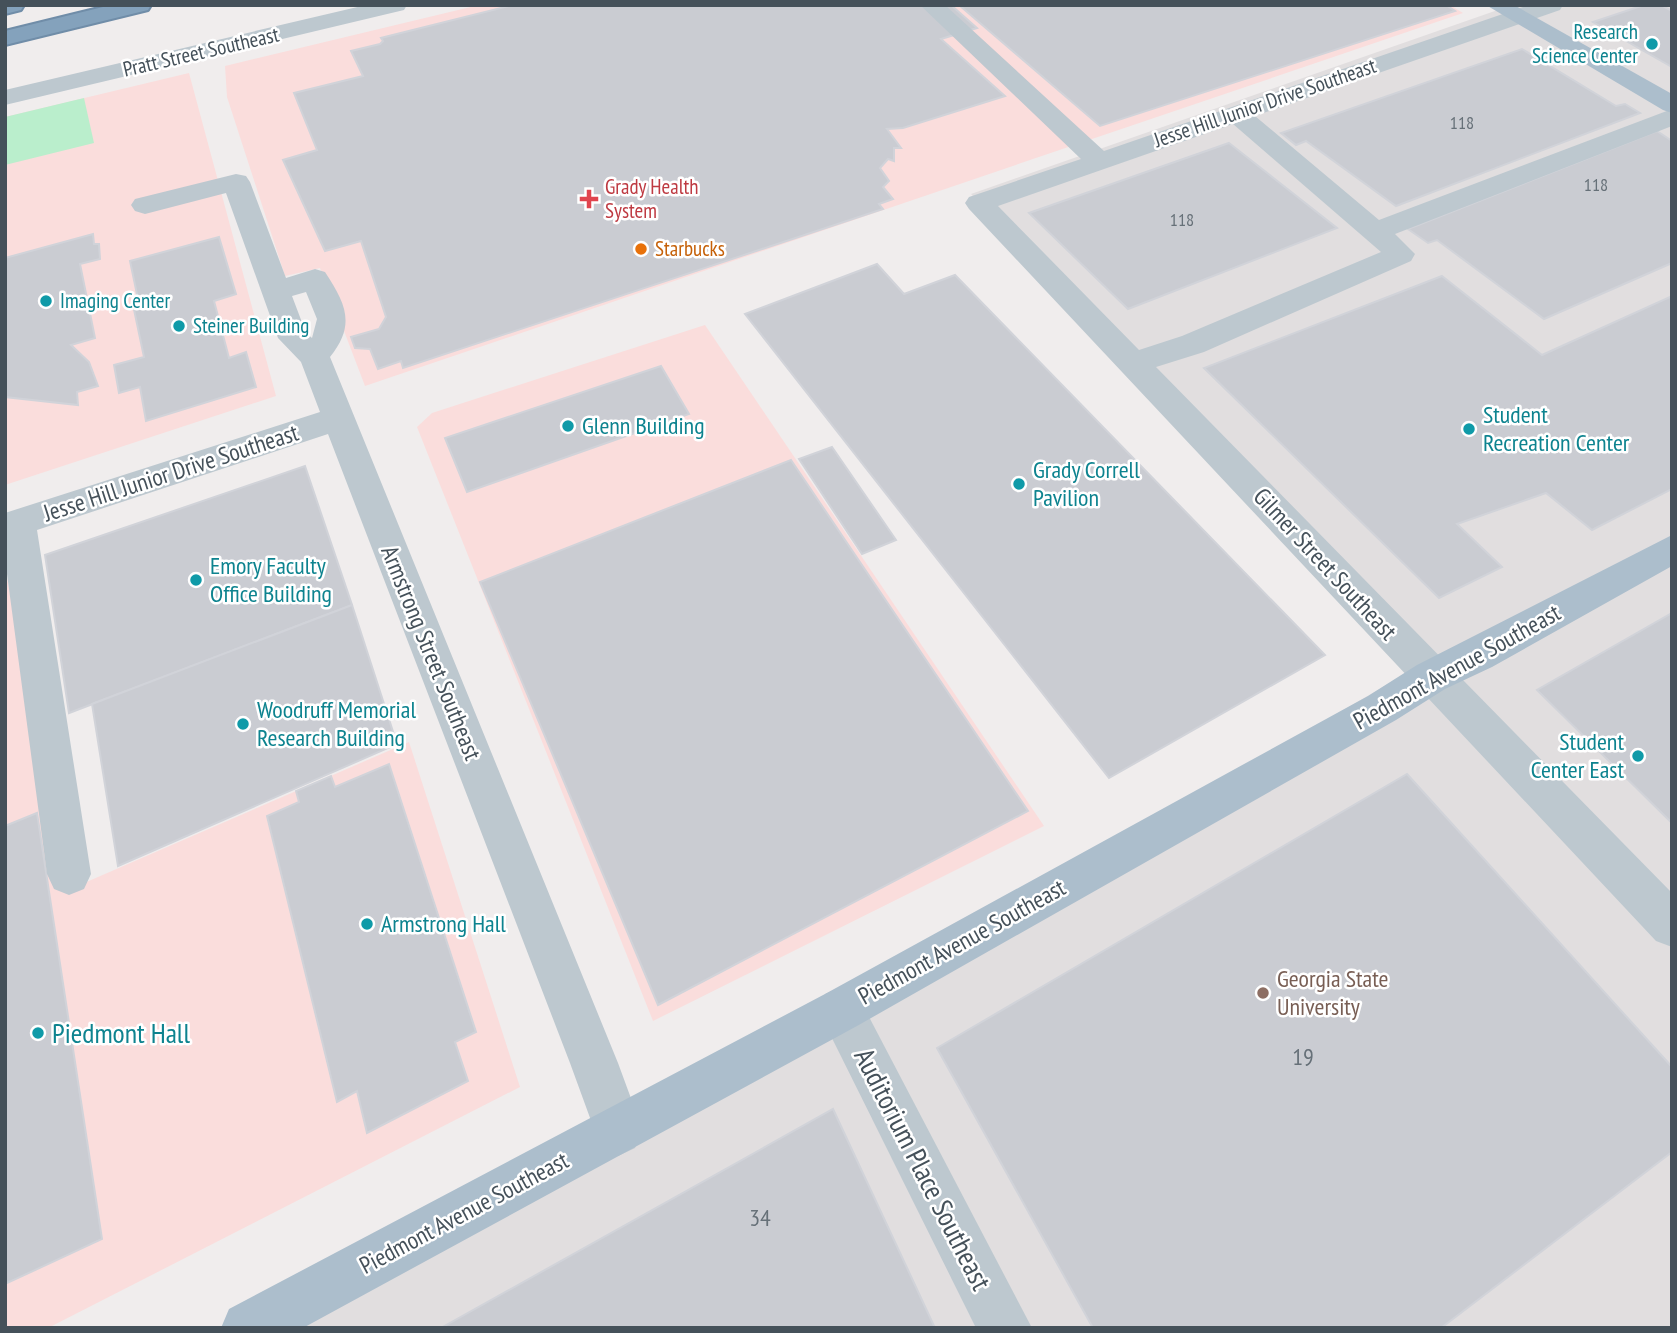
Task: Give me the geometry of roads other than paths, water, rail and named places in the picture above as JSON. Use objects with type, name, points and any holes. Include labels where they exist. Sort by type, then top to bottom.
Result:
[{"type":"highway","points":[[5,7],[13,5]]},
{"type":"highway","points":[[5,38],[140,5]]},
{"type":"main road","points":[[1507,10],[1672,105]]},
{"type":"main road","name":"Piedmont Avenue Southeast","points":[[248,1328],[841,1010],[1370,715],[1431,677],[1672,549]]},
{"type":"street","name":"Pratt Street Southeast","points":[[5,98],[396,5]]},
{"type":"street","points":[[930,5],[1099,161]]},
{"type":"street","name":"Jesse Hill Junior Drive Southeast","points":[[979,203],[1235,113],[1507,10],[1552,5]]},
{"type":"street","points":[[1135,363],[1193,344],[1401,254],[1235,113]]},
{"type":"street","points":[[1375,232],[1672,117]]},
{"type":"street","name":"Armstrong Street Southeast","points":[[145,205],[236,182],[293,338],[314,356],[589,1050],[618,1131]]},
{"type":"street","name":"Gilmer Street Southeast","points":[[979,203],[1135,363],[1431,677],[1672,925]]},
{"type":"street","points":[[275,291],[315,279],[334,325],[332,336],[314,356]]},
{"type":"street","name":"Jesse Hill Junior Drive Southeast","points":[[12,525],[337,419]]},
{"type":"street","points":[[12,525],[69,874]]},
{"type":"street","name":"Auditorium Place Southeast","points":[[841,1010],[1005,1328]]},
{"type":"place","name":"Research Science Center","points":[[1652,44]]},
{"type":"place","name":"Grady Health System","points":[[589,199]]},
{"type":"place","name":"Starbucks","points":[[641,249]]},
{"type":"place","name":"Imaging Center","points":[[46,301]]},
{"type":"place","name":"Steiner Building","points":[[179,326]]},
{"type":"place","name":"Glenn Building","points":[[568,426]]},
{"type":"place","name":"Student Recreation Center","points":[[1469,429]]},
{"type":"place","name":"Grady Correll Pavilion","points":[[1019,484]]},
{"type":"place","name":"Emory Faculty Office Building","points":[[196,580]]},
{"type":"place","name":"Woodruff Memorial Research Building","points":[[243,724]]},
{"type":"place","name":"Student Center East","points":[[1638,756]]},
{"type":"place","name":"Armstrong Hall","points":[[367,924]]},
{"type":"place","name":"Georgia State University","points":[[1263,993]]},
{"type":"place","name":"Piedmont Hall","points":[[38,1033]]}]
